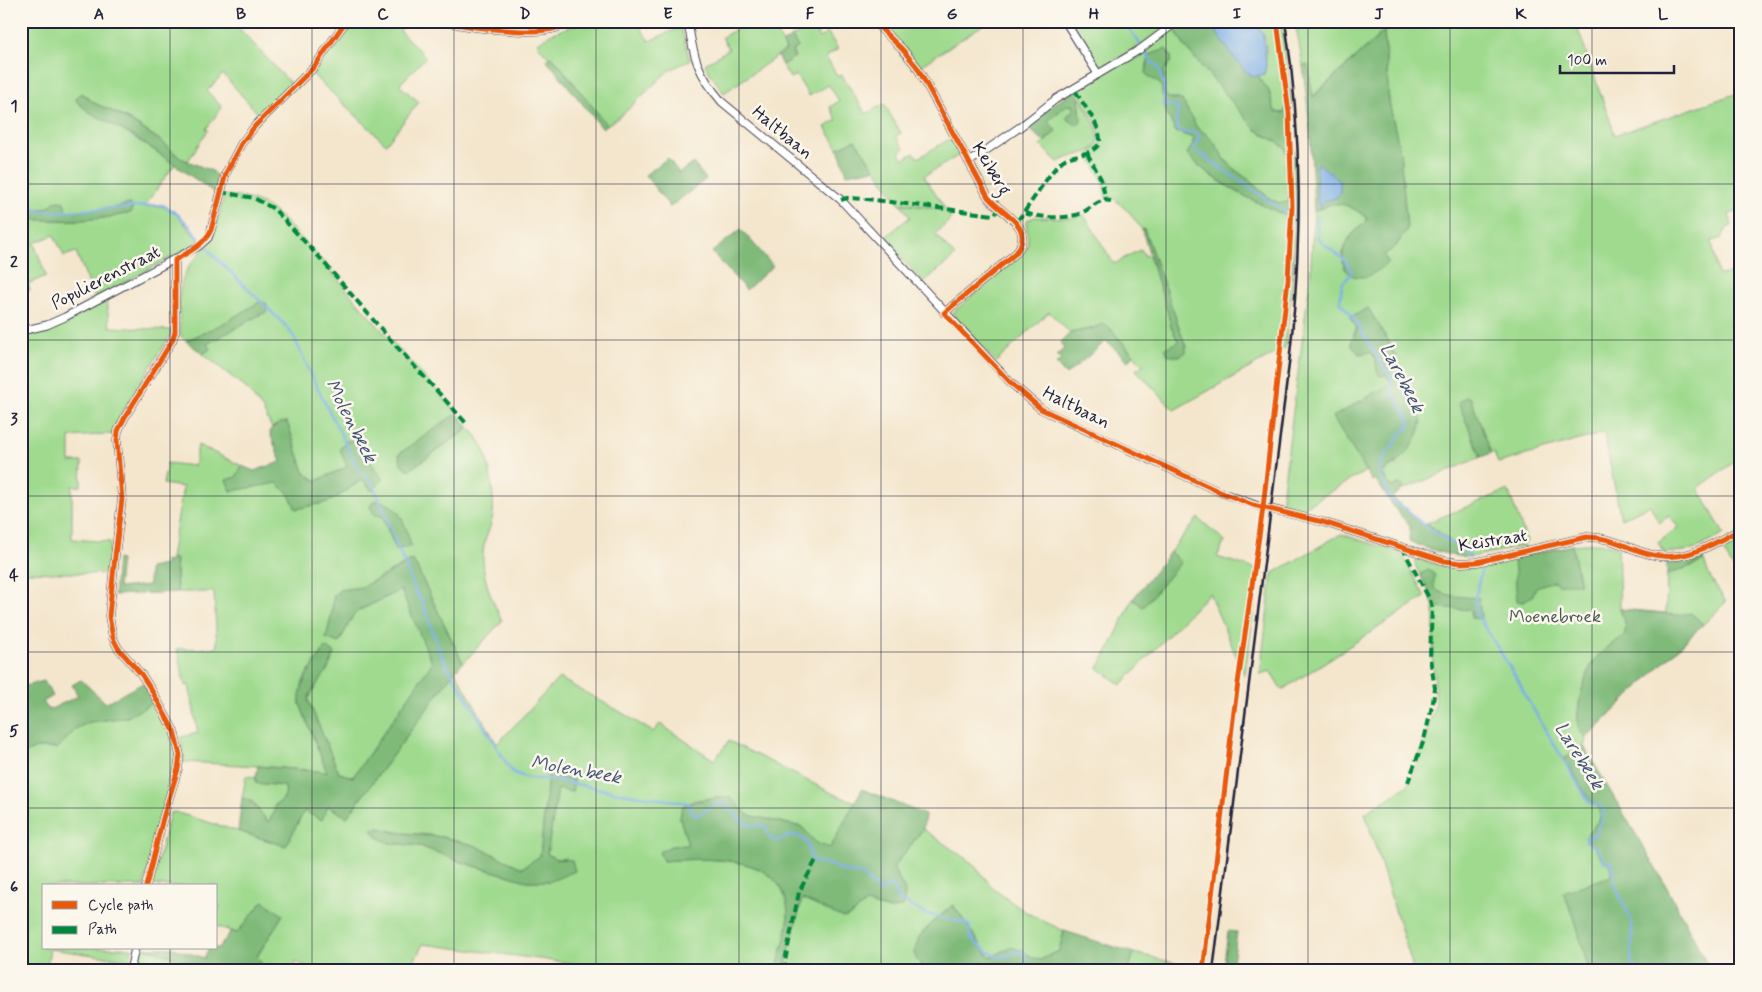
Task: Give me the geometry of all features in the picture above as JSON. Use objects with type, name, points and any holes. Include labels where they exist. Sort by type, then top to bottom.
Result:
[{"type":"street","name":"Populierenstraat","points":[[21,330],[46,325],[65,317],[175,260],[199,246],[208,238],[212,230],[226,173],[241,144],[261,119],[314,67],[346,21]]},
{"type":"street","points":[[447,21],[466,26],[532,31],[560,27],[576,21]]},
{"type":"street","name":"Haltbaan","points":[[688,21],[691,43],[698,68],[707,85],[722,102],[840,200],[1011,384],[1041,409],[1220,492]]},
{"type":"street","name":"Keiberg","points":[[872,21],[902,48],[917,67],[994,204],[1017,221],[1022,238],[1022,245],[1016,253],[944,313]]},
{"type":"street","points":[[1065,21],[1098,74],[1140,50],[1178,21]]},
{"type":"street","name":"Keiberg","points":[[969,162],[1020,127],[1056,99],[1098,74]]},
{"type":"street","points":[[146,884],[162,818],[178,768],[180,755],[174,731],[152,691],[141,674],[118,648],[113,638],[110,616],[122,499],[117,441],[118,431],[125,417],[172,341],[175,332],[175,260]]},
{"type":"street","name":"Keistraat","points":[[1220,492],[1263,508],[1314,519],[1445,561],[1461,563],[1477,562],[1586,537],[1600,537],[1652,554],[1678,556],[1702,550],[1741,529]]},
{"type":"street","points":[[130,971],[134,950]]},
{"type":"green space","points":[[21,21],[232,21],[292,85],[260,116],[223,74],[207,91],[222,107],[206,129],[208,130],[188,161],[180,158],[161,141],[130,120],[96,104],[83,94],[76,98],[77,102],[175,164],[144,207],[162,206],[173,210],[200,242],[95,298],[76,252],[64,256],[54,235],[34,243],[46,276],[28,284],[30,290],[21,293],[21,220],[93,219],[130,213],[132,209],[129,204],[67,212],[51,207],[47,209],[21,209]]},
{"type":"green space","points":[[350,21],[407,21],[400,31],[426,57],[399,85],[419,102],[386,144],[313,75]]},
{"type":"green space","points":[[586,21],[636,21],[649,41],[681,27],[690,60],[668,71],[622,115],[607,125],[552,56],[549,58],[537,44],[550,34]]},
{"type":"green space","points":[[752,21],[770,21],[786,50],[724,93],[705,64],[729,49],[722,37]]},
{"type":"green space","points":[[794,21],[821,21],[826,29],[817,34],[819,38],[828,33],[838,49],[826,57],[838,77],[842,75],[866,114],[884,104],[901,133],[896,136],[904,149],[899,153],[903,159],[914,153],[918,158],[953,137],[961,154],[924,176],[945,208],[899,203],[855,140],[838,148],[825,127],[837,120],[830,107],[839,101],[829,85],[809,96],[796,75],[790,78],[782,65],[795,57],[792,52],[798,47],[792,37],[801,32]]},
{"type":"green space","points":[[878,21],[989,21],[920,66],[892,33]]},
{"type":"green space","points":[[1068,21],[1174,21],[1141,45],[1098,69]]},
{"type":"green space","points":[[1181,21],[1214,21],[1214,29],[1234,57],[1246,70],[1258,76],[1269,91],[1275,112],[1284,113],[1286,109],[1286,94],[1282,76],[1288,75],[1293,114],[1297,203],[1293,277],[1285,276],[1289,217],[1248,198],[1222,182],[1187,154],[1194,138],[1176,132],[1166,112],[1161,85],[1146,74],[1149,55],[1166,49],[1171,57],[1171,61],[1164,72],[1165,94],[1169,98],[1182,100],[1197,128],[1214,142],[1226,161],[1235,170],[1270,199],[1279,203],[1289,202],[1288,178],[1284,165],[1288,162],[1285,147],[1255,129],[1183,44],[1173,26]]},
{"type":"green space","points":[[1251,21],[1281,21],[1288,75],[1282,76],[1287,100],[1284,113],[1275,112],[1269,91],[1258,76],[1264,74],[1266,42],[1262,31]]},
{"type":"green space","points":[[1295,21],[1575,21],[1615,135],[1741,92],[1741,211],[1729,214],[1732,226],[1727,228],[1722,238],[1712,241],[1718,275],[1739,273],[1741,297],[1731,299],[1741,344],[1741,457],[1698,488],[1724,534],[1693,550],[1665,553],[1658,543],[1678,527],[1669,516],[1659,523],[1650,505],[1621,519],[1604,433],[1498,463],[1494,452],[1491,453],[1458,402],[1481,457],[1402,490],[1403,486],[1391,487],[1382,473],[1397,463],[1414,408],[1389,342],[1368,308],[1353,335],[1377,359],[1377,371],[1386,375],[1392,383],[1333,417],[1366,471],[1301,509],[1281,505],[1310,280],[1314,210],[1340,204],[1355,210],[1368,220],[1352,235],[1344,247],[1343,261],[1345,269],[1384,255],[1396,246],[1407,229],[1400,152],[1389,102],[1384,31],[1312,97],[1308,66],[1303,66]]},
{"type":"green space","points":[[1173,26],[1183,44],[1255,129],[1285,147],[1287,164],[1285,170],[1288,178],[1289,202],[1279,203],[1270,199],[1235,170],[1197,128],[1189,113],[1177,98],[1169,98],[1165,94],[1164,72],[1171,61],[1171,57],[1166,49],[1147,63],[1146,74],[1162,85],[1162,95],[1176,132],[1194,138],[1187,154],[1198,165],[1235,191],[1290,217],[1285,276],[1293,277],[1285,348],[1174,410],[1136,370],[1143,365],[1107,325],[1070,333],[1049,312],[996,362],[952,313],[1026,250],[1028,241],[1027,220],[1035,217],[1070,218],[1084,215],[1114,264],[1141,249],[1145,256],[1149,255],[1171,327],[1179,343],[1166,348],[1186,347],[1144,229],[1142,230],[1130,213],[1112,197],[1106,198],[1101,177],[1088,154],[1100,145],[1101,139],[1093,117],[1076,91]]},
{"type":"green space","points":[[1384,31],[1389,102],[1400,152],[1407,229],[1396,246],[1384,255],[1388,262],[1372,274],[1361,277],[1350,274],[1346,270],[1343,253],[1349,239],[1368,219],[1360,212],[1340,204],[1314,210],[1310,128],[1303,66],[1308,65],[1313,97]]},
{"type":"green space","points":[[792,37],[798,47],[792,52],[795,57],[782,65],[777,56],[786,50],[783,43]]},
{"type":"green space","points":[[552,56],[607,125],[602,128],[547,60]]},
{"type":"green space","points":[[1074,91],[1079,98],[1081,121],[1076,125],[1066,118],[1073,110],[1072,105],[1067,105],[1048,121],[1056,131],[1044,142],[1024,124]]},
{"type":"green space","points":[[80,94],[130,121],[161,141],[180,158],[212,171],[220,179],[215,193],[137,138],[89,112],[77,102],[76,98]]},
{"type":"green space","points":[[1079,98],[1095,126],[1098,143],[1089,151],[1058,162],[1041,146],[1056,131],[1047,121],[1067,105],[1072,105],[1073,110],[1066,118],[1081,117]]},
{"type":"green space","points":[[855,140],[875,169],[847,174],[838,148]]},
{"type":"green space","points":[[668,158],[679,173],[693,163],[706,179],[670,207],[645,175]]},
{"type":"green space","points":[[224,195],[243,197],[265,205],[278,214],[318,256],[370,317],[457,413],[399,454],[409,470],[469,428],[481,443],[489,467],[493,507],[492,520],[483,552],[483,567],[489,591],[502,621],[463,663],[413,560],[362,587],[340,590],[334,595],[326,638],[339,643],[352,617],[358,611],[401,590],[433,663],[353,777],[339,773],[308,700],[335,653],[325,648],[316,664],[307,673],[302,684],[300,704],[327,772],[183,762],[181,737],[198,733],[189,685],[185,686],[177,649],[217,648],[214,592],[177,592],[176,559],[171,558],[183,487],[163,484],[167,463],[194,466],[198,445],[242,466],[231,491],[277,483],[288,493],[339,496],[363,479],[383,480],[359,445],[353,441],[345,442],[347,467],[316,481],[304,472],[287,422],[280,423],[272,428],[263,410],[247,389],[203,354],[210,349],[206,344],[267,312],[261,301],[226,322],[186,341],[181,336],[179,299],[183,278],[213,235]],"holes":[[[382,515],[410,546],[396,550]]]},
{"type":"green space","points":[[54,202],[64,202],[67,212],[130,204],[132,209],[130,213],[93,219],[21,220],[21,209],[44,209]]},
{"type":"green space","points":[[901,204],[947,210],[951,219],[935,234],[955,256],[924,282],[883,239],[910,217]]},
{"type":"green space","points":[[741,229],[773,266],[746,290],[712,252]]},
{"type":"green space","points":[[1144,229],[1186,347],[1186,352],[1180,356],[1168,355],[1165,348],[1179,342],[1171,327],[1142,230]]},
{"type":"green space","points":[[106,300],[110,327],[171,330],[169,337],[124,409],[113,434],[70,437],[70,462],[82,462],[81,486],[72,486],[72,539],[110,542],[109,574],[21,572],[21,335],[54,325]]},
{"type":"green space","points":[[261,301],[267,304],[267,312],[207,344],[210,349],[203,354],[186,341],[226,322]]},
{"type":"green space","points":[[1368,308],[1389,342],[1403,375],[1409,397],[1422,421],[1416,439],[1408,452],[1382,473],[1391,487],[1399,484],[1403,486],[1402,490],[1392,497],[1423,525],[1427,523],[1471,557],[1440,552],[1409,541],[1410,525],[1395,509],[1375,479],[1372,481],[1333,417],[1392,383],[1386,375],[1380,376],[1371,352],[1359,354],[1351,344],[1357,329],[1350,318]]},
{"type":"green space","points":[[1102,324],[1107,325],[1134,355],[1128,361],[1106,341],[1066,375],[1056,364],[1061,360],[1057,355],[1065,348],[1060,343],[1070,333],[1091,329]]},
{"type":"green space","points":[[1467,396],[1471,399],[1491,453],[1481,457],[1458,402]]},
{"type":"green space","points":[[457,413],[469,428],[409,470],[401,464],[399,454]]},
{"type":"green space","points":[[287,422],[304,472],[316,481],[347,467],[340,449],[345,441],[353,441],[359,445],[383,480],[372,491],[362,479],[328,502],[296,509],[288,493],[277,483],[231,491],[226,480],[236,477],[242,466],[254,471],[281,462],[270,433],[272,428],[280,423]]},
{"type":"green space","points":[[1508,490],[1527,541],[1523,546],[1471,557],[1427,523]]},
{"type":"green space","points":[[374,501],[383,502],[396,509],[404,522],[411,546],[396,550],[382,516],[374,515],[370,506]]},
{"type":"green space","points":[[1198,518],[1225,541],[1217,557],[1259,570],[1245,676],[1209,593],[1121,685],[1098,668],[1133,599],[1143,607],[1180,562],[1170,552]]},
{"type":"green space","points":[[1341,534],[1398,552],[1403,556],[1425,597],[1282,690],[1270,671],[1260,674],[1272,574]]},
{"type":"green space","points":[[1741,534],[1741,573],[1738,576],[1720,546]]},
{"type":"green space","name":"Moenebroek","points":[[1599,543],[1618,547],[1620,609],[1666,613],[1667,575],[1704,561],[1709,575],[1726,602],[1586,738],[1584,747],[1661,877],[1711,971],[1414,971],[1365,813],[1407,786],[1413,776],[1436,702],[1433,659],[1434,607],[1415,562],[1418,559],[1459,569],[1480,567],[1572,545]]},
{"type":"green space","points":[[1572,545],[1580,584],[1558,584],[1554,581],[1536,587],[1533,595],[1523,602],[1517,601],[1514,558]]},
{"type":"green space","points":[[1170,552],[1181,562],[1143,607],[1133,599]]},
{"type":"green space","points":[[1702,555],[1704,561],[1667,575],[1667,560]]},
{"type":"green space","points":[[171,558],[175,559],[177,592],[114,595],[117,559],[121,560],[118,588],[149,585],[149,568],[165,565],[165,561],[170,562]]},
{"type":"green space","points":[[413,560],[463,663],[455,671],[347,817],[328,806],[322,820],[304,811],[286,846],[238,831],[242,798],[250,801],[268,822],[274,813],[275,805],[283,799],[286,792],[284,786],[255,783],[258,766],[327,772],[300,704],[304,681],[325,647],[335,653],[327,671],[311,692],[308,700],[339,773],[353,777],[432,663],[401,590],[358,611],[352,617],[339,643],[326,638],[334,595],[340,590],[362,587]]},
{"type":"green space","points":[[1429,570],[1435,575],[1434,586],[1436,590],[1454,596],[1479,598],[1481,619],[1471,618],[1471,610],[1434,607],[1431,596],[1420,574]]},
{"type":"green space","points":[[1620,609],[1677,615],[1691,613],[1703,624],[1586,738],[1580,730],[1578,722],[1583,686],[1592,664],[1598,656],[1624,636],[1626,627]]},
{"type":"green space","points":[[455,671],[497,744],[559,678],[653,732],[660,724],[714,760],[729,741],[838,796],[856,802],[830,848],[816,844],[802,827],[748,815],[730,797],[695,800],[682,807],[680,818],[688,845],[671,846],[663,861],[702,859],[744,864],[761,870],[776,881],[785,896],[788,924],[776,971],[632,971],[423,944],[409,971],[313,971],[297,962],[292,971],[264,971],[257,957],[282,915],[263,901],[237,933],[218,927],[218,911],[220,906],[218,905],[218,884],[152,884],[170,813],[175,812],[286,846],[304,810],[328,806],[347,817]],"holes":[[[548,775],[558,788],[547,854],[556,859],[566,858],[551,881],[527,881],[464,863],[420,846],[389,843],[381,828],[453,840],[522,868],[540,857]]]},
{"type":"green space","points":[[81,680],[106,703],[143,683],[154,702],[127,717],[90,722],[77,728],[58,748],[36,748],[21,755],[21,687],[44,681],[53,696],[43,702],[49,710],[78,696],[72,685]]},
{"type":"green space","points":[[154,702],[173,741],[176,757],[176,767],[145,884],[42,884],[42,950],[50,950],[47,967],[69,971],[21,971],[21,755],[36,748],[58,748],[77,728],[90,722],[127,717]]},
{"type":"green space","points":[[1584,747],[1661,877],[1711,971],[1589,971],[1574,917],[1563,892],[1611,876],[1611,866],[1602,860],[1595,848],[1585,838],[1600,818],[1599,813],[1597,806],[1587,796],[1565,758]]},
{"type":"green space","points":[[548,775],[574,780],[572,792],[558,789],[547,854],[556,859],[572,860],[575,871],[551,881],[527,881],[464,863],[420,846],[389,843],[377,837],[372,829],[381,828],[393,832],[442,837],[474,845],[522,868],[540,856]]},
{"type":"green space","points":[[246,776],[256,777],[256,783],[284,786],[284,797],[275,805],[274,813],[268,822],[253,802],[242,798]]},
{"type":"green space","points":[[862,789],[925,815],[923,829],[893,868],[905,891],[904,906],[889,909],[866,903],[854,913],[844,918],[802,899],[784,971],[776,971],[788,918],[785,896],[775,881],[761,870],[743,864],[723,860],[702,859],[663,861],[659,852],[671,846],[688,845],[680,818],[682,807],[711,798],[730,797],[748,815],[802,827],[816,843],[830,848]]},
{"type":"green space","points":[[923,829],[972,863],[995,890],[1010,901],[1029,914],[1064,931],[1059,951],[1040,960],[1033,958],[1021,949],[990,958],[953,905],[919,937],[917,960],[926,971],[784,971],[802,899],[844,918],[854,913],[866,903],[886,909],[895,909],[905,891],[893,868]]},
{"type":"green space","points":[[263,901],[283,915],[257,956],[264,971],[217,971],[152,950],[179,950],[204,958],[208,950],[218,950],[231,931],[237,933]]},
{"type":"green space","points":[[953,905],[990,958],[1010,947],[1040,960],[1059,951],[1064,931],[1134,953],[1128,971],[926,971],[914,953],[919,937]]},
{"type":"green space","points":[[1228,931],[1237,932],[1232,971],[1223,971]]},
{"type":"green space","points":[[57,950],[132,950],[130,960]]},
{"type":"green space","points":[[139,950],[152,950],[217,971],[134,971]]},
{"type":"green space","points":[[1134,953],[1195,968],[1195,971],[1128,971]]},
{"type":"water","points":[[1217,21],[1251,21],[1263,33],[1266,66],[1264,74],[1251,75],[1241,66],[1216,29],[1214,25]]},
{"type":"water","points":[[1318,163],[1340,181],[1338,196],[1324,201],[1320,208],[1317,200],[1316,164]]},
{"type":"waterway","name":"Larebeek","points":[[1124,21],[1140,44]]},
{"type":"waterway","name":"Larebeek","points":[[1144,50],[1152,63],[1160,69],[1164,82],[1164,105],[1177,106],[1178,108],[1176,123],[1180,132],[1195,132],[1199,135],[1198,141],[1193,148],[1287,213]]},
{"type":"waterway","name":"Molenbeek","points":[[21,209],[54,212],[162,205],[183,219],[200,239]]},
{"type":"waterway","name":"Larebeek","points":[[1317,217],[1318,238],[1347,263],[1350,268],[1351,274],[1342,284],[1340,302],[1352,316],[1392,380],[1390,383],[1393,394],[1409,421],[1410,426],[1404,430],[1388,452],[1379,470],[1389,497],[1394,503],[1407,509],[1425,526],[1470,555]]},
{"type":"waterway","name":"Molenbeek","points":[[206,246],[285,325],[294,337],[360,472],[366,475],[373,484],[417,595],[421,599],[443,659],[514,773],[528,778],[556,780],[620,793],[688,803],[694,815],[698,815],[719,803],[726,805],[747,825],[765,826],[769,836],[775,841],[793,835],[800,837],[807,843],[810,856],[815,862],[829,864],[842,871],[862,874],[880,892],[892,885],[898,899],[926,914],[966,923],[970,927],[970,937],[997,957],[1007,956],[1020,951],[1025,953],[1026,971]]},
{"type":"waterway","name":"Larebeek","points":[[1481,566],[1475,599],[1476,613],[1519,682],[1587,799],[1592,804],[1601,807],[1603,812],[1603,819],[1597,835],[1587,836],[1586,841],[1599,850],[1603,861],[1609,861],[1612,864],[1615,885],[1632,922],[1631,959],[1634,966],[1626,971]]},
{"type":"railway","points":[[1213,971],[1293,320],[1298,234],[1298,150],[1291,64],[1285,21]]},
{"type":"marked path","points":[[1017,221],[1060,163],[1070,157],[1093,150],[1100,143],[1094,121],[1074,88]]},
{"type":"marked path","points":[[1087,153],[1101,179],[1106,200]]},
{"type":"marked path","points":[[220,192],[254,198],[274,209],[320,258],[466,423]]},
{"type":"marked path","points":[[841,200],[847,198],[867,199],[993,215],[1000,209]]},
{"type":"marked path","points":[[1025,213],[1045,217],[1067,217],[1083,212],[1102,201],[1111,201]]},
{"type":"marked path","points":[[1402,547],[1432,607],[1430,658],[1435,688],[1424,740],[1408,782]]},
{"type":"marked path","points":[[783,971],[799,892],[817,858]]},
{"type":"cycle path","points":[[146,884],[163,818],[178,769],[180,755],[174,731],[152,691],[141,674],[118,648],[113,638],[109,616],[122,499],[117,441],[118,431],[172,341],[175,332],[175,260],[196,248],[211,230],[226,173],[241,144],[255,126],[314,67],[346,21]]},
{"type":"cycle path","points":[[447,21],[481,28],[525,31],[561,27],[576,21]]},
{"type":"cycle path","points":[[873,21],[902,49],[917,67],[988,197],[1015,221],[1020,228],[1022,235],[1021,243],[1016,253],[944,313],[1011,383],[1041,409],[1220,492],[1253,505],[1323,522],[1445,561],[1477,562],[1587,537],[1619,543],[1654,555],[1680,556],[1716,543],[1741,529]]},
{"type":"cycle path","points":[[1203,971],[1234,711],[1263,508],[1288,280],[1292,207],[1289,113],[1277,21]]}]
